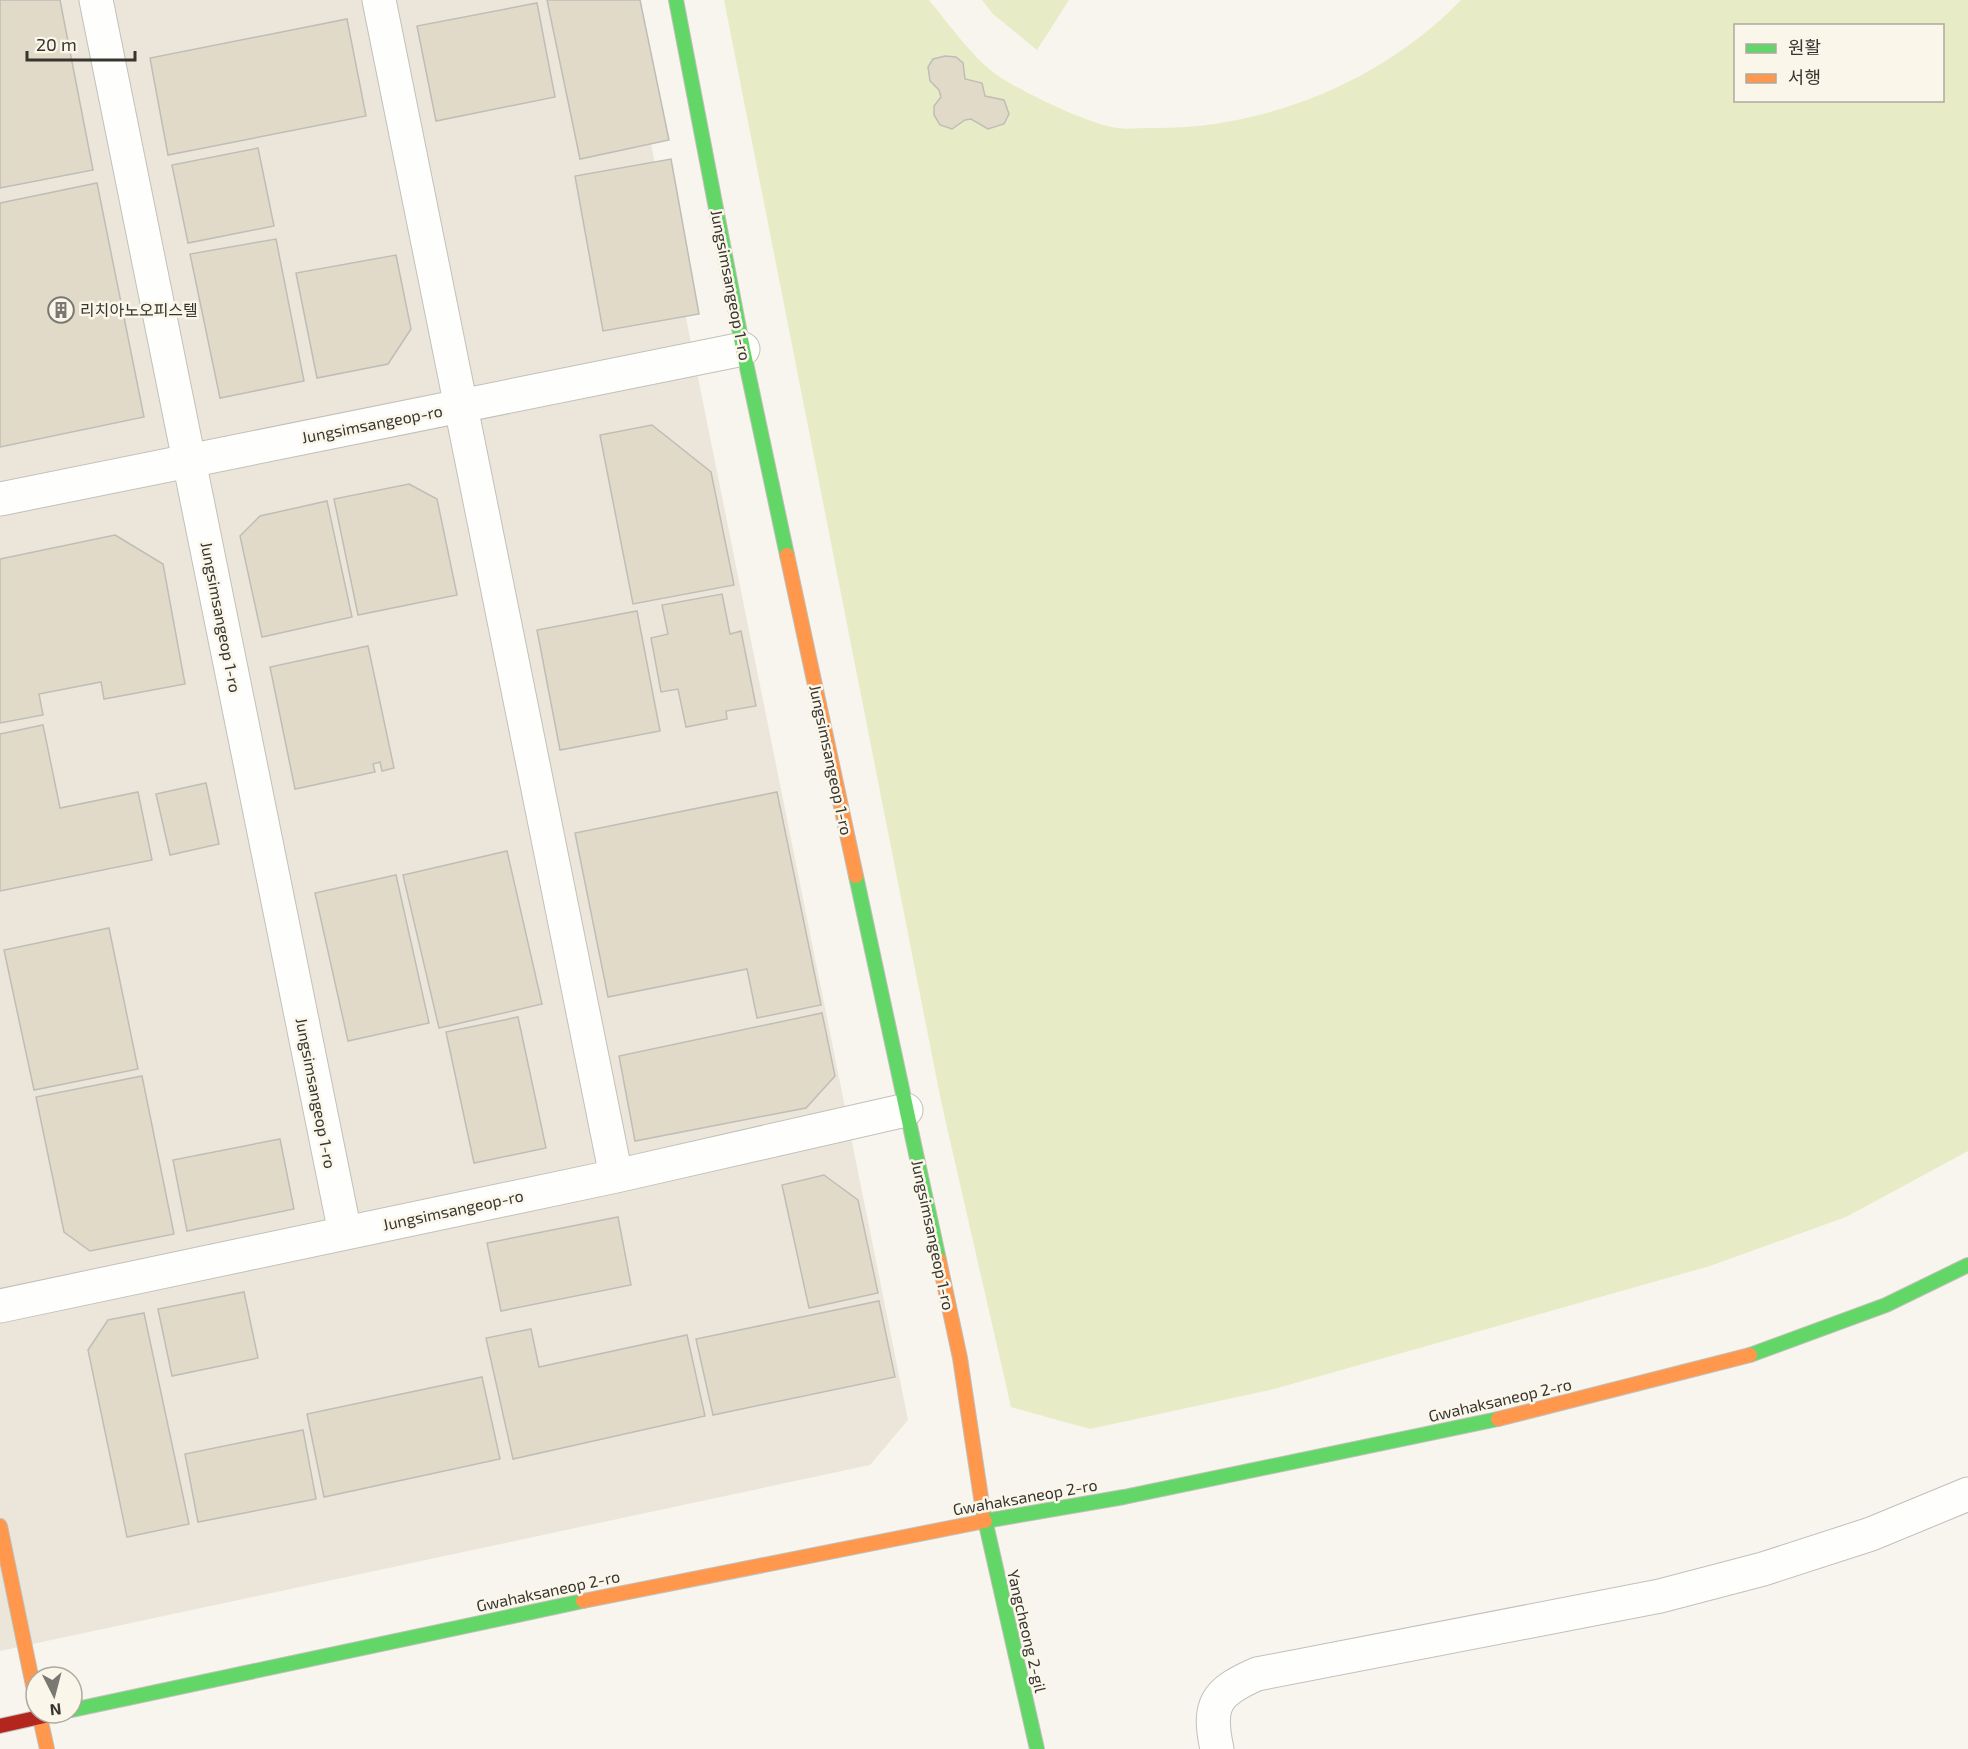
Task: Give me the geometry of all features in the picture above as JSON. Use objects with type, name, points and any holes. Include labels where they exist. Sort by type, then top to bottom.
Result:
[{"type":"street","name":"Jungsimsangeop 1-ro","points":[[96,0],[345,1233]]},
{"type":"street","points":[[379,0],[616,1176]]},
{"type":"street","name":"Jungsimsangeop 1-ro","points":[[676,0],[743,349],[960,1358],[984,1521]]},
{"type":"street","name":"Jungsimsangeop-ro","points":[[0,499],[743,349]]},
{"type":"street","name":"Jungsimsangeop-ro","points":[[0,1306],[616,1176],[906,1110]]},
{"type":"street","name":"Gwahaksaneop 2-ro","points":[[84,1707],[530,1611],[984,1521],[1124,1497],[1532,1412],[1751,1355],[1886,1305],[1968,1265]]},
{"type":"street","points":[[1217,1749],[1212,1727],[1213,1709],[1220,1696],[1234,1684],[1257,1674],[1672,1593],[1763,1569],[1871,1534],[1968,1494]]},
{"type":"street","name":"Yangcheong 2-gil","points":[[984,1521],[1037,1749]]},
{"type":"street","points":[[0,1526],[29,1665]]},
{"type":"street","points":[[0,1726],[24,1719]]},
{"type":"street","points":[[41,1725],[46,1749]]},
{"type":"shaded area","points":[[0,0],[622,0],[908,1420],[870,1465],[0,1651]]},
{"type":"green space","points":[[724,0],[929,0],[972,52],[1000,77],[1039,99],[1071,113],[1100,124],[1126,129],[1192,126],[1235,120],[1277,110],[1318,96],[1358,77],[1395,55],[1430,29],[1461,0],[1968,0],[1968,1151],[1846,1217],[1710,1266],[1274,1389],[1090,1429],[1011,1407],[941,1101]]},
{"type":"green space","points":[[982,0],[1069,0],[1037,50],[993,14]]},
{"type":"building","points":[[0,0],[60,0],[93,170],[0,188]]},
{"type":"building","points":[[547,0],[640,0],[669,140],[580,159]]},
{"type":"building","points":[[537,3],[555,97],[436,121],[417,26]]},
{"type":"building","points":[[347,19],[366,116],[168,155],[150,58]]},
{"type":"building","points":[[945,56],[956,57],[963,63],[965,79],[982,83],[985,96],[1004,100],[1009,114],[1004,124],[988,129],[971,119],[965,120],[952,129],[940,125],[934,115],[934,106],[941,97],[939,90],[930,81],[928,67],[933,59]]},
{"type":"building","points":[[258,148],[274,226],[188,243],[172,165]]},
{"type":"building","points":[[671,159],[699,314],[603,331],[575,176]]},
{"type":"building","name":"리치아노오피스텔","points":[[97,183],[144,417],[0,447],[0,203]]},
{"type":"building","points":[[276,239],[304,381],[220,398],[190,254]]},
{"type":"building","points":[[396,255],[411,329],[388,364],[317,378],[296,273]]},
{"type":"building","points":[[652,425],[711,472],[734,585],[633,604],[600,435]]},
{"type":"building","points":[[409,484],[437,499],[457,595],[358,615],[334,499]]},
{"type":"building","points":[[327,501],[352,617],[262,637],[240,536],[260,516]]},
{"type":"building","points":[[115,535],[163,564],[185,684],[104,699],[101,682],[39,694],[43,715],[0,723],[0,559]]},
{"type":"building","points":[[722,594],[730,634],[741,631],[756,706],[726,711],[727,719],[686,727],[678,689],[661,692],[651,638],[668,634],[662,605]]},
{"type":"building","points":[[637,611],[660,731],[560,750],[537,630]]},
{"type":"building","points":[[368,646],[394,768],[382,771],[380,762],[373,764],[375,772],[295,789],[270,667]]},
{"type":"building","points":[[43,725],[60,808],[138,792],[152,860],[0,891],[0,734]]},
{"type":"building","points":[[206,783],[219,844],[170,855],[156,794]]},
{"type":"building","points":[[777,792],[821,1005],[757,1018],[747,969],[608,997],[575,833]]},
{"type":"building","points":[[507,851],[542,1004],[439,1028],[403,875]]},
{"type":"building","points":[[396,875],[429,1023],[348,1041],[315,893]]},
{"type":"building","points":[[109,928],[138,1069],[34,1090],[4,950]]},
{"type":"building","points":[[822,1013],[835,1076],[806,1108],[635,1141],[619,1056]]},
{"type":"building","points":[[518,1017],[546,1148],[474,1163],[446,1032]]},
{"type":"building","points":[[142,1076],[174,1234],[90,1251],[64,1232],[36,1097]]},
{"type":"building","points":[[280,1139],[294,1209],[187,1231],[173,1160]]},
{"type":"building","points":[[824,1175],[858,1200],[878,1293],[809,1308],[782,1185]]},
{"type":"building","points":[[618,1217],[631,1285],[501,1311],[487,1243]]},
{"type":"building","points":[[244,1292],[258,1358],[172,1376],[158,1309]]},
{"type":"building","points":[[879,1301],[895,1377],[713,1415],[696,1339]]},
{"type":"building","points":[[144,1313],[189,1524],[127,1537],[88,1350],[108,1320]]},
{"type":"building","points":[[531,1329],[539,1367],[687,1335],[705,1416],[513,1459],[486,1338]]},
{"type":"building","points":[[482,1377],[500,1459],[324,1497],[307,1414]]},
{"type":"building","points":[[303,1430],[316,1499],[198,1522],[185,1454]]},
{"type":"traffic: fast","points":[[676,0],[743,349],[787,555]]},
{"type":"traffic: fast","points":[[856,876],[939,1260]]},
{"type":"traffic: fast","points":[[1750,1355],[1886,1305],[1968,1265]]},
{"type":"traffic: fast","points":[[985,1521],[1124,1497],[1498,1419]]},
{"type":"traffic: fast","points":[[983,1511],[1037,1749]]},
{"type":"traffic: fast","points":[[84,1707],[583,1601]]},
{"type":"traffic: slow","points":[[787,555],[856,876]]},
{"type":"traffic: slow","points":[[939,1260],[960,1358],[983,1511]]},
{"type":"traffic: slow","points":[[1498,1419],[1750,1355]]},
{"type":"traffic: slow","points":[[583,1601],[985,1521]]},
{"type":"traffic: slow","points":[[0,1526],[29,1665]]},
{"type":"traffic: slow","points":[[42,1725],[47,1749]]},
{"type":"traffic: jam","points":[[0,1726],[24,1721]]},
{"type":"place","name":"리치아노오피스텔","points":[[61,310]]}]
